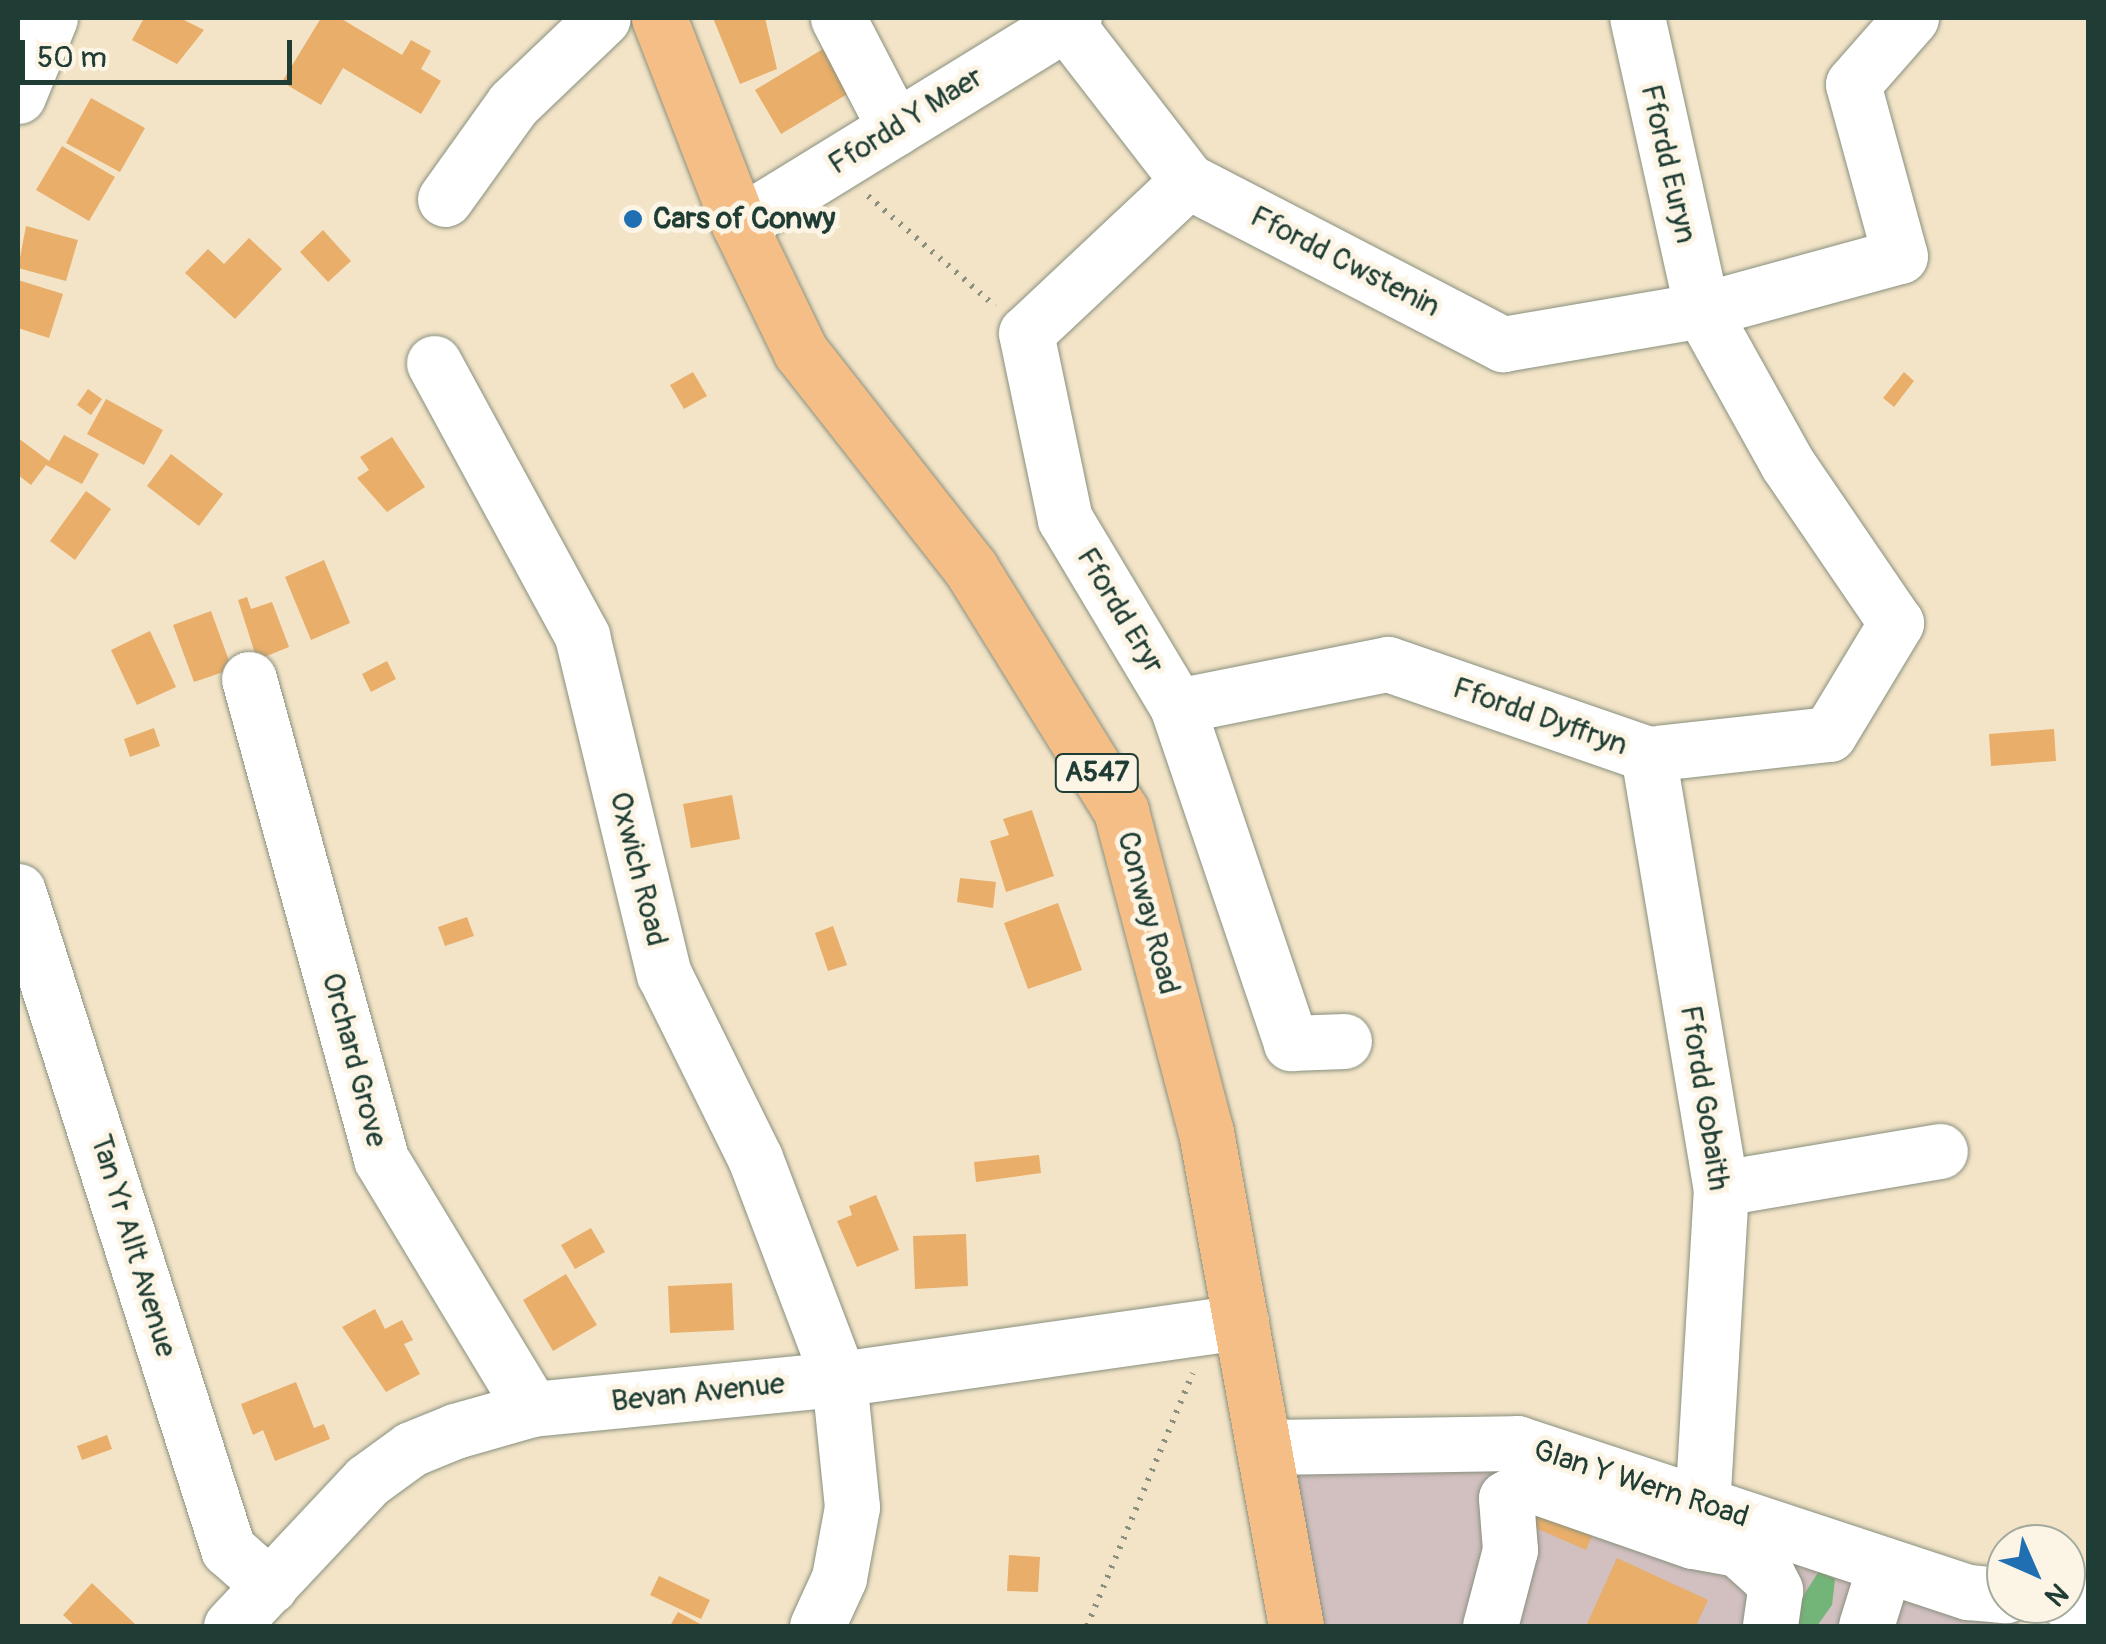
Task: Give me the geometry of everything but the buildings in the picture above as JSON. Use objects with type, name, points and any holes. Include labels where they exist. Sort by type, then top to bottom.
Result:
[{"type":"main road","name":"Conway Road","points":[[659,18],[739,224],[801,352],[972,570],[1121,811],[1206,1132],[1232,1324],[1266,1448],[1296,1626]]},
{"type":"street","points":[[18,96],[50,18]]},
{"type":"street","points":[[445,199],[513,104],[603,18]]},
{"type":"street","points":[[838,18],[895,128]]},
{"type":"street","name":"Ffordd Euryn","points":[[1637,18],[1702,310]]},
{"type":"street","name":"Ffordd Cwstenin","points":[[1067,19],[1188,181],[1503,344],[1702,310],[1900,256],[1853,84],[1911,18]]},
{"type":"street","name":"Ffordd Y Maer","points":[[739,224],[1067,19]]},
{"type":"street","points":[[1026,333],[1188,181]]},
{"type":"street","name":"Ffordd Dyffryn","points":[[1178,706],[1388,664],[1648,754],[1829,734],[1896,623],[1787,463],[1702,310]]},
{"type":"street","name":"Ffordd Eryr","points":[[1026,333],[1065,519],[1178,706],[1291,1042],[1344,1041]]},
{"type":"street","name":"Oxwich Road","points":[[434,363],[582,636],[664,974],[756,1158],[839,1379],[852,1507],[840,1578],[818,1626]]},
{"type":"street","name":"Orchard Grove","points":[[250,679],[381,1158],[532,1409]]},
{"type":"street","name":"Ffordd Gobaith","points":[[1648,754],[1721,1188],[1702,1505]]},
{"type":"street","name":"Tan Yr Allt Avenue","points":[[18,890],[228,1549],[270,1586]]},
{"type":"street","points":[[1721,1188],[1940,1150]]},
{"type":"street","name":"Bevan Avenue","points":[[231,1626],[367,1482],[411,1450],[532,1409],[839,1379],[1232,1324]]},
{"type":"street","name":"Glan Y Wern Road","points":[[1266,1448],[1517,1443],[1584,1460],[1702,1505],[1968,1592],[1986,1593]]},
{"type":"street","points":[[1490,1626],[1510,1550],[1506,1498],[1532,1486],[1665,1532],[1738,1549],[1775,1590],[1770,1626]]},
{"type":"street","points":[[1866,1626],[1885,1565]]},
{"type":"path","points":[[834,166],[1026,333]]},
{"type":"path","points":[[1087,1626],[1181,1392],[1232,1324]]},
{"type":"shaded area","points":[[1448,1440],[1968,1592],[1986,1603],[1986,1624],[2023,1626],[1296,1626],[1266,1447]]},
{"type":"green space","points":[[1819,1571],[1835,1579],[1832,1605],[1817,1626],[1784,1626]]},
{"type":"place","name":"Cars of Conwy","points":[[633,219]]}]
